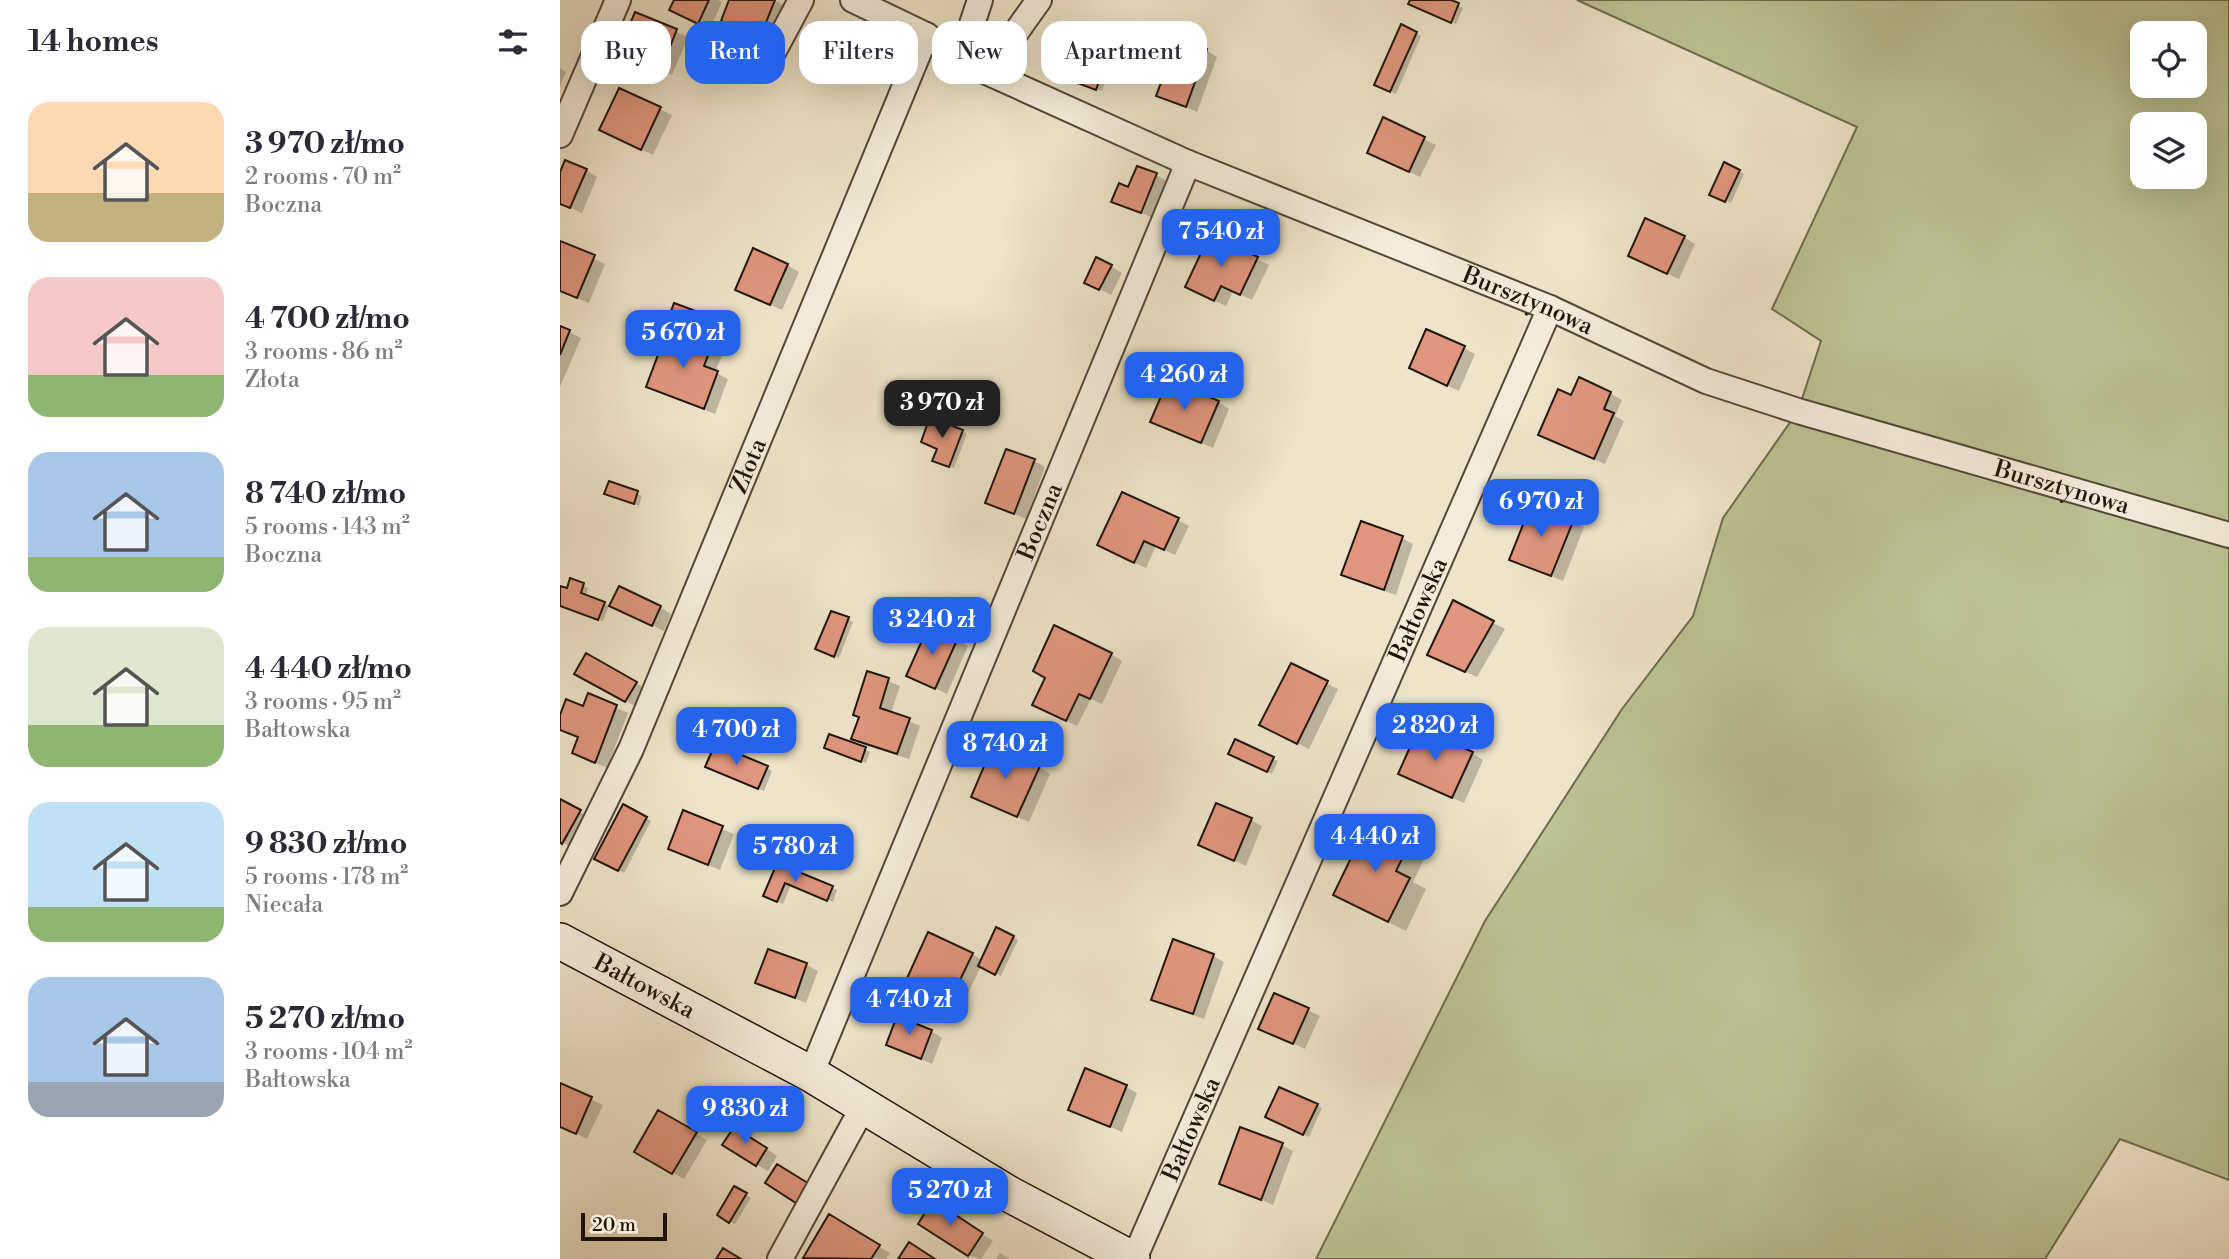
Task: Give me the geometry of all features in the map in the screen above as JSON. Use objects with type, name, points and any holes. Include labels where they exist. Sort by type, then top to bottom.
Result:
[{"type":"main road","name":"Bałtowska","points":[[560,941],[811,1074],[1009,1194],[1133,1259]]},
{"type":"street","points":[[560,135],[618,0]]},
{"type":"street","points":[[785,30],[801,0]]},
{"type":"street","name":"Bursztynowa","points":[[853,0],[932,39]]},
{"type":"street","points":[[973,21],[980,0]]},
{"type":"street","points":[[1024,21],[1039,0]]},
{"type":"street","name":"Złota","points":[[560,893],[641,725],[926,35]]},
{"type":"street","name":"Bursztynowa","points":[[1014,84],[1188,163],[1550,308],[1706,381],[1798,411],[2229,535]]},
{"type":"street","name":"Boczna","points":[[811,1074],[1188,163]]},
{"type":"street","name":"Bałtowska","points":[[1133,1259],[1550,308]]},
{"type":"street","points":[[780,1259],[863,1107]]},
{"type":"green space","points":[[1577,0],[2229,0],[2229,1180],[2120,1139],[2045,1259],[1316,1259],[1485,921],[1622,709],[1693,616],[1723,518],[1798,411],[1821,341],[1772,309],[1857,127]]},
{"type":"building","points":[[674,0],[709,0],[699,21],[692,21],[669,10]]},
{"type":"building","points":[[729,0],[775,0],[766,21],[721,21]]},
{"type":"building","points":[[1410,0],[1451,0],[1459,3],[1451,23],[1408,4]]},
{"type":"building","points":[[635,12],[657,21],[631,21]]},
{"type":"building","points":[[1401,24],[1417,32],[1390,92],[1374,85]]},
{"type":"building","points":[[671,27],[677,29],[671,44]]},
{"type":"building","points":[[1080,84],[1098,84],[1096,90]]},
{"type":"building","points":[[1161,84],[1194,84],[1186,107],[1156,96]]},
{"type":"building","points":[[619,88],[661,107],[641,150],[599,130]]},
{"type":"building","points":[[1383,117],[1425,137],[1409,172],[1367,153]]},
{"type":"building","points":[[565,160],[587,169],[570,208],[560,204],[560,172]]},
{"type":"building","points":[[1724,162],[1740,170],[1725,202],[1709,195]]},
{"type":"building","points":[[1137,166],[1157,173],[1141,213],[1111,202],[1119,183],[1128,187]]},
{"type":"building","points":[[1645,218],[1685,236],[1667,274],[1628,256]]},
{"type":"building","points":[[1210,234],[1258,257],[1240,295],[1221,286],[1214,301],[1185,287]]},
{"type":"building","points":[[560,241],[595,255],[577,298],[560,291]]},
{"type":"building","points":[[753,248],[788,264],[770,305],[735,290]]},
{"type":"building","points":[[1096,257],[1112,265],[1099,290],[1084,283]]},
{"type":"building","points":[[674,303],[723,321],[716,339],[667,322]]},
{"type":"building","points":[[560,326],[570,330],[560,355]]},
{"type":"building","points":[[668,328],[712,345],[704,366],[718,371],[704,409],[646,387]]},
{"type":"building","points":[[1426,329],[1465,346],[1447,386],[1409,368]]},
{"type":"building","points":[[1579,377],[1611,392],[1604,409],[1614,413],[1594,459],[1538,435],[1558,389],[1571,395]]},
{"type":"building","points":[[1168,380],[1219,401],[1201,443],[1150,422]]},
{"type":"building","points":[[930,417],[963,430],[949,467],[932,461],[937,449],[921,442]]},
{"type":"building","points":[[1006,449],[1035,459],[1014,514],[985,503]]},
{"type":"building","points":[[609,481],[638,491],[634,504],[604,494]]},
{"type":"building","points":[[1122,492],[1179,518],[1164,550],[1144,541],[1134,563],[1097,545]]},
{"type":"building","points":[[1532,502],[1574,519],[1551,576],[1509,560]]},
{"type":"building","points":[[1361,521],[1403,536],[1384,590],[1341,575]]},
{"type":"building","points":[[570,578],[584,583],[581,593],[605,602],[598,620],[560,606],[560,586],[567,588]]},
{"type":"building","points":[[619,586],[661,606],[652,626],[609,606]]},
{"type":"building","points":[[1453,600],[1494,621],[1465,672],[1427,655]]},
{"type":"building","points":[[831,611],[849,617],[834,657],[815,649]]},
{"type":"building","points":[[929,625],[958,638],[935,689],[906,676]]},
{"type":"building","points":[[1054,625],[1112,653],[1090,699],[1079,694],[1066,721],[1032,705],[1045,678],[1033,671]]},
{"type":"building","points":[[586,653],[637,682],[625,702],[574,674]]},
{"type":"building","points":[[1291,663],[1328,681],[1297,744],[1259,725]]},
{"type":"building","points":[[867,671],[889,678],[880,708],[910,718],[897,754],[851,739],[859,717],[853,715]]},
{"type":"building","points":[[588,693],[617,705],[595,763],[572,753],[578,737],[560,730],[560,715],[566,699],[583,706]]},
{"type":"building","points":[[1419,727],[1473,752],[1452,798],[1398,774]]},
{"type":"building","points":[[829,734],[866,747],[861,762],[824,748]]},
{"type":"building","points":[[1235,739],[1274,757],[1267,772],[1228,754]]},
{"type":"building","points":[[715,744],[768,766],[758,789],[705,767]]},
{"type":"building","points":[[993,745],[1040,766],[1017,817],[971,797]]},
{"type":"building","points":[[560,799],[581,810],[562,844],[560,842]]},
{"type":"building","points":[[1216,803],[1252,818],[1234,861],[1198,845]]},
{"type":"building","points":[[623,804],[647,817],[618,871],[594,859]]},
{"type":"building","points":[[683,810],[723,826],[708,865],[668,849]]},
{"type":"building","points":[[1368,823],[1410,843],[1396,871],[1410,878],[1388,922],[1333,895]]},
{"type":"building","points":[[777,863],[833,886],[827,901],[785,883],[777,902],[763,896]]},
{"type":"building","points":[[996,927],[1014,936],[995,975],[978,966]]},
{"type":"building","points":[[928,932],[973,953],[947,1007],[903,987]]},
{"type":"building","points":[[1173,939],[1214,954],[1193,1014],[1151,1000]]},
{"type":"building","points":[[768,949],[807,963],[795,998],[755,983]]},
{"type":"building","points":[[1274,993],[1309,1008],[1293,1044],[1258,1029]]},
{"type":"building","points":[[897,1016],[932,1030],[921,1059],[886,1045]]},
{"type":"building","points":[[1085,1068],[1127,1085],[1110,1127],[1068,1110]]},
{"type":"building","points":[[560,1083],[592,1097],[576,1134],[560,1127]]},
{"type":"building","points":[[1279,1087],[1318,1104],[1303,1135],[1265,1117]]},
{"type":"building","points":[[658,1110],[697,1132],[672,1174],[634,1152]]},
{"type":"building","points":[[734,1127],[767,1148],[756,1166],[722,1145]]},
{"type":"building","points":[[1240,1127],[1283,1143],[1261,1200],[1219,1184]]},
{"type":"building","points":[[777,1164],[811,1185],[799,1205],[765,1183]]},
{"type":"building","points":[[734,1186],[747,1193],[729,1223],[717,1215]]},
{"type":"building","points":[[933,1200],[983,1233],[968,1256],[918,1224]]},
{"type":"building","points":[[829,1214],[880,1245],[871,1259],[803,1258]]},
{"type":"building","points":[[909,1242],[935,1259],[898,1259]]},
{"type":"building","points":[[723,1248],[741,1259],[716,1259]]}]
